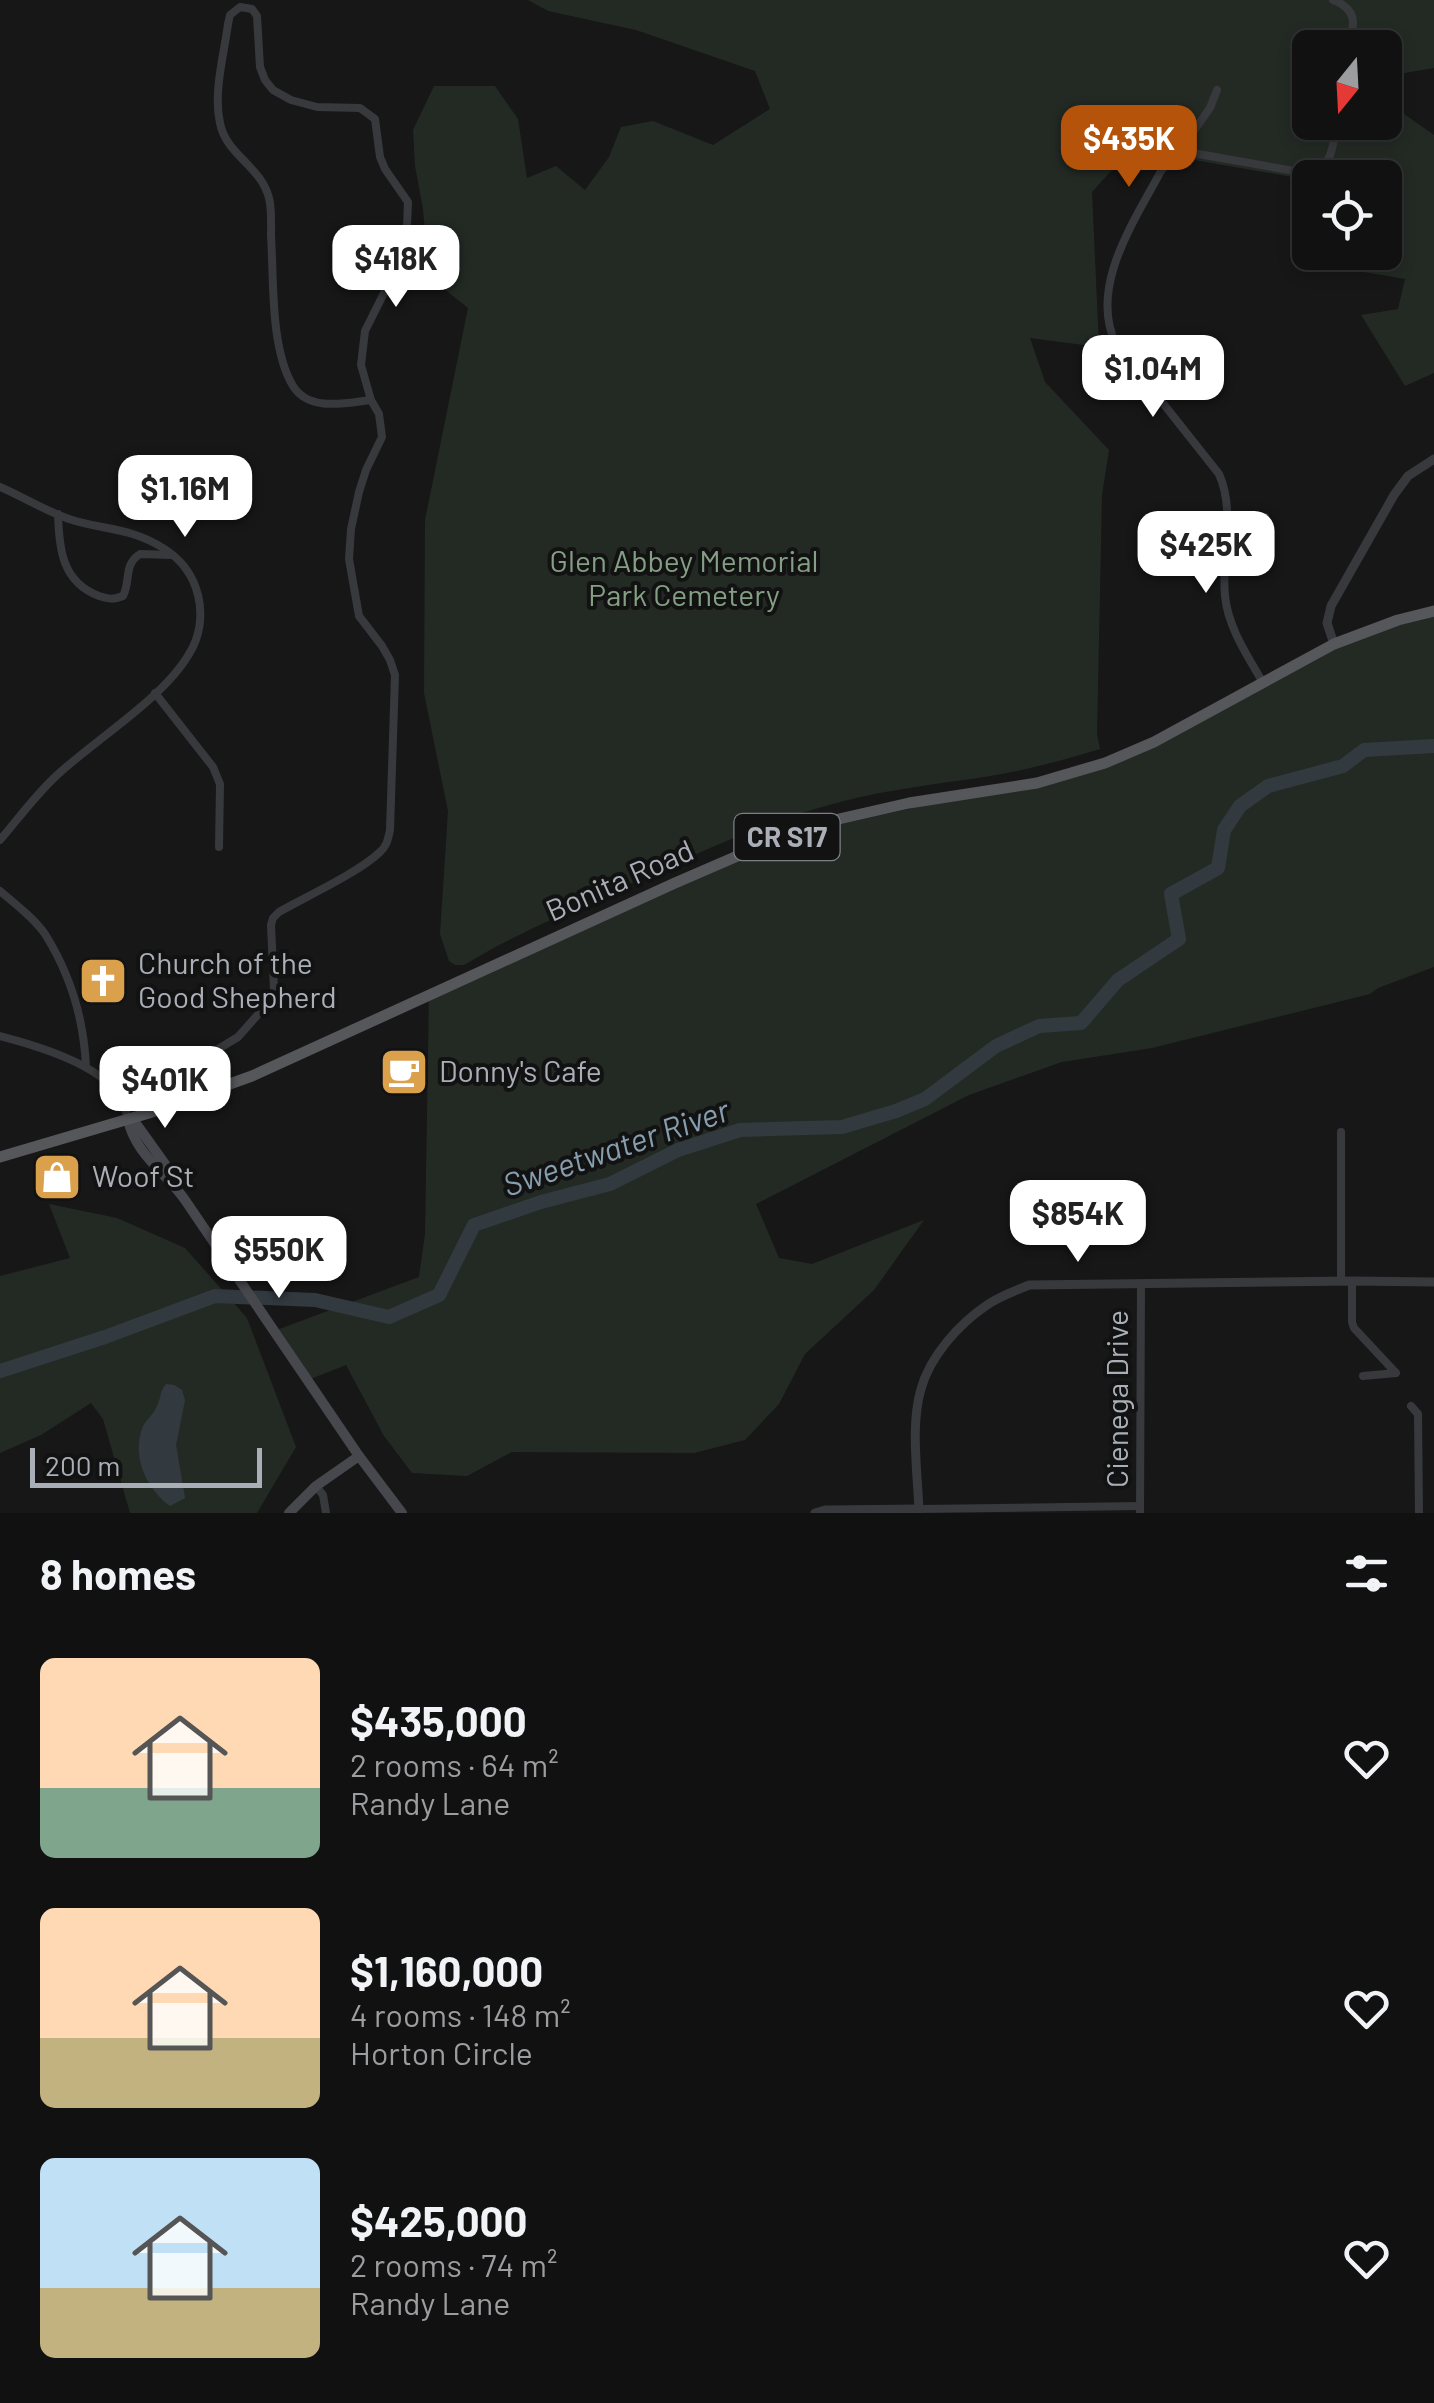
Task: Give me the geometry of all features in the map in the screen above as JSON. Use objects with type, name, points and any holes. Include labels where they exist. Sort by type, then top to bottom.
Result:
[{"type":"main road","name":"Bonita Road","points":[[0,1157],[128,1119],[262,1072],[770,842],[839,819],[908,803],[1037,782],[1105,763],[1212,712],[1334,644],[1434,610]]},
{"type":"main road","points":[[128,1119],[137,1124],[172,1174],[174,1183],[336,1422],[402,1513]]},
{"type":"main road","points":[[289,1513],[316,1486],[360,1456]]},
{"type":"street","points":[[1333,0],[1352,12],[1352,30]]},
{"type":"street","points":[[114,1087],[215,1051],[238,1037],[270,1002],[274,990],[273,918],[366,863],[388,842],[395,674],[382,646],[360,616],[349,560],[359,492],[382,438],[379,414],[361,365],[366,332],[406,249],[408,202],[385,170],[375,119],[360,108],[317,108],[273,90],[260,68],[257,16],[240,7],[230,14],[228,24],[218,104],[220,124],[226,143],[264,183],[270,201],[275,306],[279,346],[286,367],[294,388],[310,401],[335,404],[371,400]]},
{"type":"street","points":[[1176,157],[1210,108],[1217,90]]},
{"type":"street","points":[[1262,681],[1235,632],[1225,600],[1228,497],[1219,474],[1116,344],[1110,322],[1112,268],[1170,160],[1193,153],[1311,174],[1322,170],[1328,162],[1333,140]]},
{"type":"street","points":[[1334,644],[1327,623],[1330,606],[1408,476],[1434,460]]},
{"type":"street","points":[[0,487],[74,520],[130,532],[158,544],[186,568],[199,601],[199,627],[184,662],[155,693],[54,778],[0,840]]},
{"type":"street","points":[[58,514],[61,548],[69,574],[82,588],[97,595],[112,600],[123,596],[129,564],[140,554],[174,555]]},
{"type":"street","points":[[1227,527],[1246,515],[1265,517]]},
{"type":"street","points":[[155,693],[213,767],[220,784],[219,847]]},
{"type":"street","points":[[0,832],[12,826]]},
{"type":"street","points":[[0,891],[45,934],[69,983],[81,1022],[86,1067]]},
{"type":"street","points":[[0,1036],[86,1067],[114,1087],[124,1102],[128,1119]]},
{"type":"street","points":[[1341,1132],[1346,1281],[1352,1322],[1396,1373],[1363,1376]]},
{"type":"street","points":[[919,1511],[915,1439],[921,1389],[933,1362],[958,1328],[988,1304],[1030,1286],[1434,1282]]},
{"type":"street","name":"Cienega Drive","points":[[1140,1284],[1140,1510]]},
{"type":"street","points":[[1411,1406],[1418,1414],[1419,1513]]},
{"type":"street","points":[[316,1486],[323,1495],[326,1513]]},
{"type":"street","points":[[816,1513],[1140,1510]]},
{"type":"green space","name":"Glen Abbey Memorial Park Cemetery","points":[[528,0],[1434,0],[1434,68],[1402,73],[1402,30],[1292,30],[1292,140],[1402,140],[1402,113],[1434,135],[1434,373],[1405,386],[1361,315],[1398,309],[1405,279],[1352,270],[1402,270],[1402,160],[1292,160],[1292,177],[1131,149],[1092,192],[1099,347],[1030,338],[1045,382],[1109,450],[1102,495],[1097,734],[1100,749],[1018,771],[858,797],[811,810],[697,854],[500,944],[464,965],[455,965],[449,961],[440,934],[448,811],[424,693],[425,520],[468,308],[429,277],[413,130],[434,86],[495,86],[518,119],[527,178],[556,166],[585,190],[609,157],[621,127],[653,121],[713,145],[770,109],[755,71],[636,30],[548,11]]},
{"type":"green space","points":[[1434,610],[1434,967],[1370,994],[1152,1048],[1062,1062],[969,1095],[756,1204],[779,1258],[812,1264],[924,1220],[874,1290],[805,1354],[779,1404],[745,1440],[694,1453],[512,1452],[467,1476],[412,1473],[384,1436],[346,1365],[308,1380],[274,1331],[419,1277],[425,1234],[429,995],[787,836],[1113,760],[1334,643]]},
{"type":"green space","points":[[49,1204],[117,1218],[185,1248],[247,1318],[296,1447],[257,1513],[130,1513],[103,1419],[91,1403],[41,1435],[0,1453],[0,1276],[70,1258]]},
{"type":"shaded area","points":[[166,1384],[182,1390],[185,1400],[176,1445],[185,1498],[170,1506],[148,1481],[139,1449],[143,1426],[156,1409]]},
{"type":"waterway","name":"Sweetwater River","points":[[0,1371],[215,1296],[315,1300],[389,1317],[439,1295],[474,1225],[610,1184],[678,1150],[740,1130],[842,1127],[925,1099],[996,1046],[1039,1026],[1081,1023],[1118,980],[1179,939],[1171,894],[1218,868],[1224,830],[1240,806],[1268,786],[1343,766],[1364,750],[1434,746]]},
{"type":"place","name":"Church of the Good Shepherd","points":[[103,981]]},
{"type":"place","name":"Donny's Cafe","points":[[404,1072]]},
{"type":"place","name":"Woof St","points":[[57,1177]]}]
